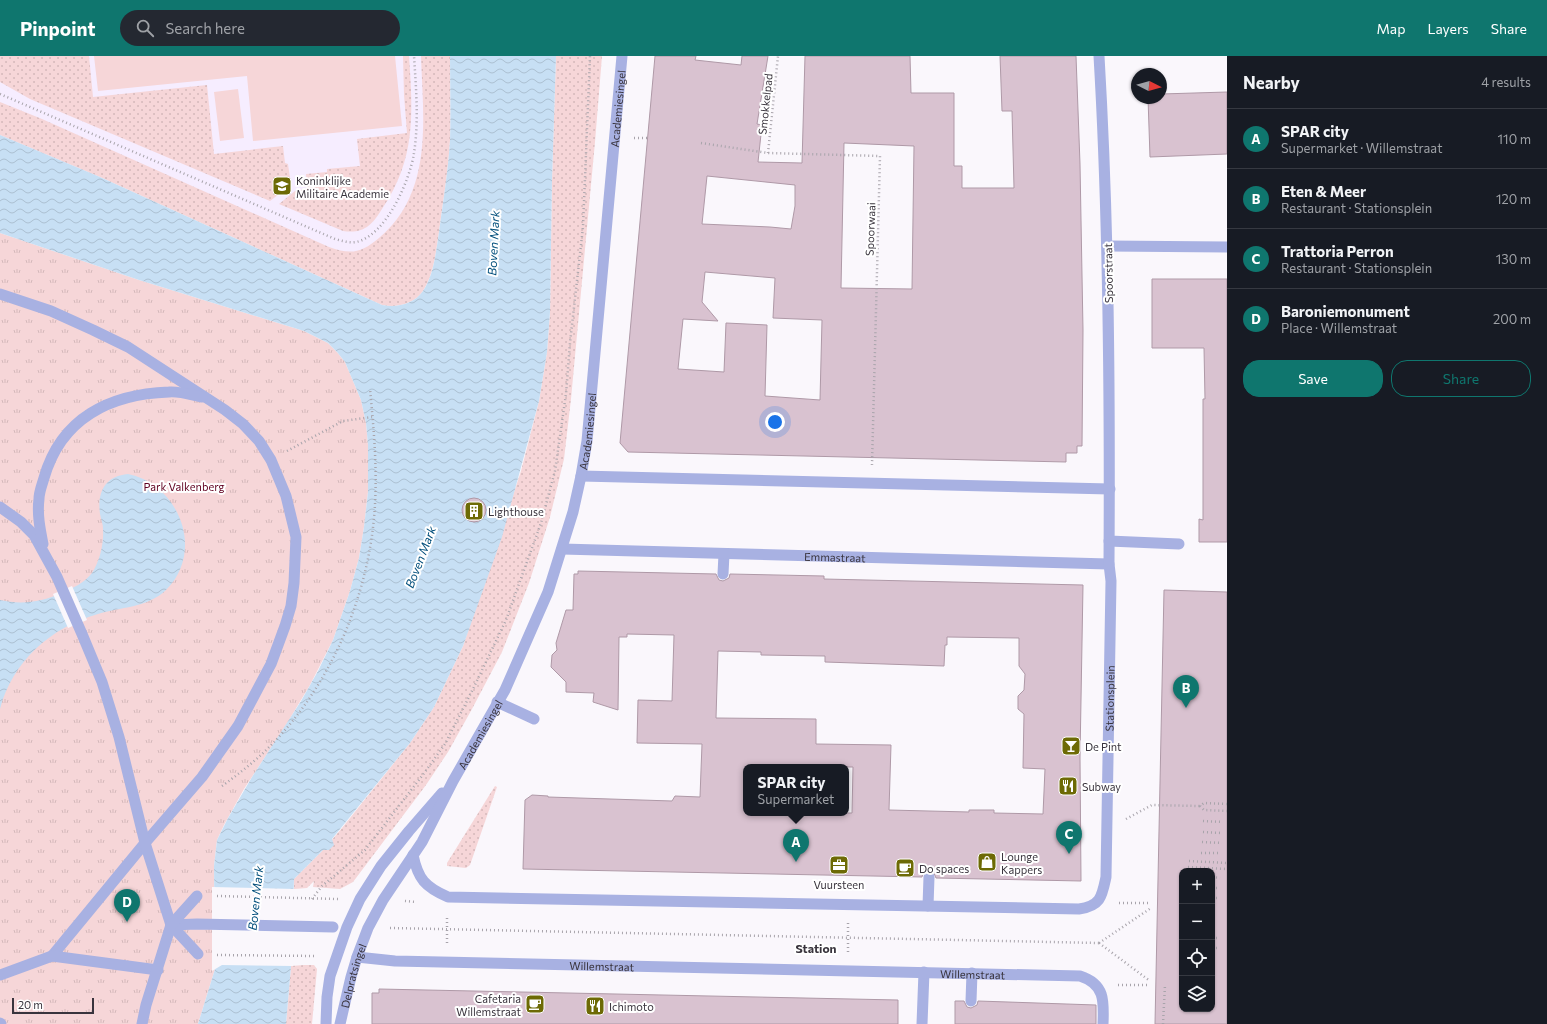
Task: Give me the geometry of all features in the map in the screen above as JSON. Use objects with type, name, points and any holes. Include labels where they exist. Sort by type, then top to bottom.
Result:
[{"type":"street","name":"Academiesingel","points":[[368,928],[383,900],[422,842],[453,781],[505,690],[548,592],[562,549],[581,476],[587,441],[622,56]]},
{"type":"street","name":"Spoorstraat","points":[[1099,56],[1105,162],[1110,490]]},
{"type":"street","points":[[1107,246],[1227,247]]},
{"type":"street","points":[[0,294],[51,311],[107,337],[147,359],[243,424],[259,440],[271,460],[286,496],[296,537],[296,559],[291,606],[271,664],[250,705],[227,744],[186,798],[144,843],[52,956],[0,975]]},
{"type":"street","points":[[44,553],[40,526],[39,498],[48,466],[63,438],[82,418],[106,404],[137,396],[170,391],[206,398]]},
{"type":"street","points":[[581,476],[1110,490]]},
{"type":"street","name":"Stationsplein","points":[[1098,902],[1103,892],[1106,877],[1111,582],[1109,564],[1110,490]]},
{"type":"street","points":[[0,507],[21,522],[34,535],[57,577],[102,682],[119,737],[144,843],[171,925],[198,954]]},
{"type":"street","points":[[1109,541],[1178,544]]},
{"type":"street","name":"Emmastraat","points":[[562,549],[1109,564]]},
{"type":"street","points":[[723,574],[724,554]]},
{"type":"street","points":[[497,702],[534,719]]},
{"type":"street","name":"Academiesingel","points":[[347,927],[360,899],[381,866],[409,831],[453,781]]},
{"type":"street","points":[[414,855],[418,873],[422,880],[435,892],[448,897],[1079,909],[1089,908],[1098,902]]},
{"type":"street","points":[[928,906],[929,877]]},
{"type":"street","points":[[142,1024],[146,1005],[171,925],[197,896]]},
{"type":"street","points":[[171,925],[197,924],[333,927]]},
{"type":"street","name":"Delpratsingel","points":[[326,1024],[327,997],[330,976],[347,927]]},
{"type":"street","name":"Delpratsingel","points":[[340,1024],[356,957],[368,928]]},
{"type":"street","points":[[52,956],[158,970]]},
{"type":"street","name":"Willemstraat","points":[[356,957],[395,962],[1080,976],[1089,978],[1096,984]]},
{"type":"street","points":[[922,1024],[924,972]]},
{"type":"street","points":[[971,1001],[972,973]]},
{"type":"street","points":[[1096,984],[1101,994],[1103,1024]]},
{"type":"path","points":[[0,94],[335,240],[356,242],[366,238],[375,231],[388,216],[399,197],[414,155],[416,133],[414,56]]},
{"type":"path","points":[[312,898],[322,886],[347,867],[365,850],[445,744],[506,620],[541,523],[555,471],[566,394],[570,343],[584,227],[590,56]]},
{"type":"path","name":"Smokkelpad","points":[[768,153],[778,56]]},
{"type":"path","name":"Spoorwaai","points":[[701,143],[768,153],[880,156],[871,483]]},
{"type":"path","points":[[186,798],[214,791],[262,754],[300,711],[323,676],[342,639],[360,592],[372,533],[375,504],[375,474],[370,389]]},
{"type":"path","points":[[271,460],[343,421],[372,417]]},
{"type":"path","points":[[1107,819],[1126,820],[1152,805],[1200,806],[1204,803],[1227,804]]},
{"type":"path","points":[[1200,806],[1204,810],[1227,811]]},
{"type":"path","points":[[1203,821],[1223,822]]},
{"type":"path","points":[[1203,832],[1222,833]]},
{"type":"path","points":[[1202,842],[1222,843]]},
{"type":"path","points":[[1202,853],[1221,854]]},
{"type":"path","points":[[1189,861],[1227,863]]},
{"type":"path","points":[[1215,869],[1227,869]]},
{"type":"path","points":[[1215,877],[1220,878]]},
{"type":"path","points":[[1215,888],[1220,888]]},
{"type":"path","points":[[197,896],[339,899]]},
{"type":"path","points":[[1098,902],[1151,903]]},
{"type":"path","points":[[847,971],[849,905]]},
{"type":"path","points":[[389,928],[1099,943],[1151,908]]},
{"type":"path","points":[[1099,943],[1150,981]]},
{"type":"path","points":[[198,954],[305,956]]},
{"type":"path","points":[[1096,984],[1149,985]]},
{"type":"path","points":[[1163,1024],[1165,985]]},
{"type":"shaded area","name":"Koninklijke Militaire Academie","points":[[0,56],[450,56],[427,284],[100,177],[0,135]]},
{"type":"green space","points":[[0,56],[89,56],[93,97],[207,85],[214,154],[283,146],[285,163],[288,164],[291,185],[270,201],[30,99],[0,82]]},
{"type":"green space","points":[[94,56],[395,56],[402,126],[253,141],[247,76],[98,91]]},
{"type":"green space","points":[[403,56],[409,56],[411,97],[410,136],[407,154],[393,190],[375,220],[362,230],[350,232],[343,231],[279,204],[295,191],[307,189],[306,174],[327,172],[327,169],[360,166],[357,139],[407,133]]},
{"type":"green space","points":[[421,56],[450,56],[450,141],[437,247],[430,277],[423,291],[415,299],[405,304],[393,306],[382,305],[100,177],[0,135],[0,102],[42,119],[329,247],[350,252],[356,251],[361,250],[373,243],[397,220],[409,199],[417,177],[423,129]]},
{"type":"green space","points":[[556,56],[602,56],[571,399],[564,459],[550,517],[529,583],[502,652],[448,752],[426,785],[353,882],[340,889],[313,887],[314,881],[307,888],[294,889],[294,879],[323,850],[342,828],[410,743],[434,707],[463,646],[521,471],[539,401],[547,352],[550,312]]},
{"type":"green space","points":[[238,89],[244,138],[220,141],[214,92]]},
{"type":"green space","name":"Park Valkenberg","points":[[0,233],[139,280],[304,331],[328,343],[337,352],[345,362],[361,400],[366,423],[368,445],[368,492],[359,558],[350,591],[333,640],[310,685],[244,789],[217,840],[214,866],[215,969],[198,1024],[0,1024]]},
{"type":"green space","points":[[495,786],[497,787],[470,865],[466,868],[447,866],[447,863]]},
{"type":"green space","points":[[314,965],[317,969],[312,1024],[286,1024],[291,966]]},
{"type":"water","name":"Boven Mark","points":[[450,56],[556,56],[550,312],[547,352],[539,401],[502,537],[463,646],[434,707],[410,743],[332,839],[334,845],[329,850],[323,850],[294,879],[291,966],[286,1024],[198,1024],[215,969],[214,866],[217,840],[252,777],[301,701],[318,671],[333,640],[350,591],[359,558],[368,492],[368,445],[366,423],[361,400],[345,362],[337,352],[328,343],[304,331],[139,280],[0,233],[0,135],[100,177],[382,305],[393,306],[405,304],[415,299],[427,285],[437,247],[450,141]]},
{"type":"water","points":[[128,474],[146,481],[161,491],[173,506],[181,522],[185,539],[184,557],[178,575],[159,596],[142,604],[98,614],[81,620],[50,637],[24,662],[14,676],[0,709],[0,600],[8,602],[31,602],[47,599],[74,587],[89,577],[97,563],[102,546],[103,527],[99,506],[101,492],[104,486],[114,478],[120,475]]},
{"type":"pier","points":[[72,586],[87,620],[68,628],[53,594]]},
{"type":"pier","points":[[212,887],[296,889],[293,966],[222,965],[212,971]]},
{"type":"building","points":[[655,56],[696,56],[695,60],[741,65],[742,56],[768,56],[757,124],[762,125],[758,162],[802,163],[805,56],[910,56],[911,93],[954,93],[954,166],[962,166],[962,188],[1014,188],[1012,111],[1002,111],[1000,56],[1076,56],[1080,164],[1083,330],[1082,446],[1077,446],[1077,453],[1066,453],[1066,462],[628,452],[620,443]],"holes":[[[844,143],[914,146],[912,289],[841,288]],[[707,176],[795,185],[795,206],[791,229],[702,224]],[[705,272],[775,278],[773,318],[822,320],[820,400],[765,396],[767,325],[726,323],[724,372],[678,369],[683,319],[718,321],[702,302]]]},
{"type":"building","points":[[1227,92],[1227,154],[1150,157],[1148,104],[1167,104],[1167,94]]},
{"type":"building","points":[[1152,279],[1227,279],[1227,542],[1199,542],[1199,519],[1203,520],[1203,399],[1205,399],[1204,348],[1152,348]]},
{"type":"building","name":"Lighthouse","points":[[474,498],[483,501],[486,510],[483,519],[474,522],[465,519],[462,510],[465,501]]},
{"type":"building","points":[[578,571],[716,574],[719,580],[723,581],[729,578],[730,574],[824,576],[824,579],[1083,585],[1080,757],[1081,881],[936,878],[933,871],[929,870],[923,873],[922,877],[523,869],[525,800],[532,795],[548,797],[672,801],[675,796],[700,797],[702,744],[637,743],[638,700],[672,701],[674,635],[627,634],[627,637],[619,637],[618,710],[593,702],[594,693],[566,692],[566,682],[551,667],[552,655],[557,650],[556,643],[566,610],[573,610],[574,574],[578,574]],"holes":[[[947,637],[1019,638],[1019,666],[1025,674],[1024,690],[1018,696],[1018,709],[1024,714],[1023,768],[1045,769],[1043,814],[994,813],[994,810],[969,810],[969,812],[889,810],[891,745],[816,744],[816,719],[716,718],[718,651],[761,652],[761,655],[825,656],[825,662],[944,666]]]},
{"type":"building","points":[[1164,590],[1227,592],[1227,1024],[1155,1024]]},
{"type":"building","points":[[379,989],[898,1000],[898,1024],[372,1024],[372,993],[379,993]]},
{"type":"building","points":[[955,1001],[964,1001],[967,1007],[971,1008],[977,1005],[978,1001],[1096,1005],[1096,1024],[955,1024]]},
{"type":"place","name":"Koninklijke Militaire Academie","points":[[282,186]]},
{"type":"place","name":"Lighthouse","points":[[474,511]]},
{"type":"place","name":"Eten & Meer","points":[[1186,708]]},
{"type":"place","name":"De Pint","points":[[1071,746]]},
{"type":"place","name":"Subway","points":[[1068,786]]},
{"type":"place","name":"Trattoria Perron","points":[[1069,854]]},
{"type":"place","name":"SPAR city","points":[[796,862]]},
{"type":"place","name":"Lounge Kappers","points":[[987,862]]},
{"type":"place","name":"Vuursteen","points":[[839,865]]},
{"type":"place","name":"Do spaces","points":[[905,868]]},
{"type":"place","name":"Baroniemonument","points":[[127,922]]},
{"type":"place","name":"Cafetaria Willemstraat","points":[[535,1004]]},
{"type":"place","name":"Ichimoto","points":[[595,1006]]},
{"type":"district","name":"Station","points":[[816,948]]}]
